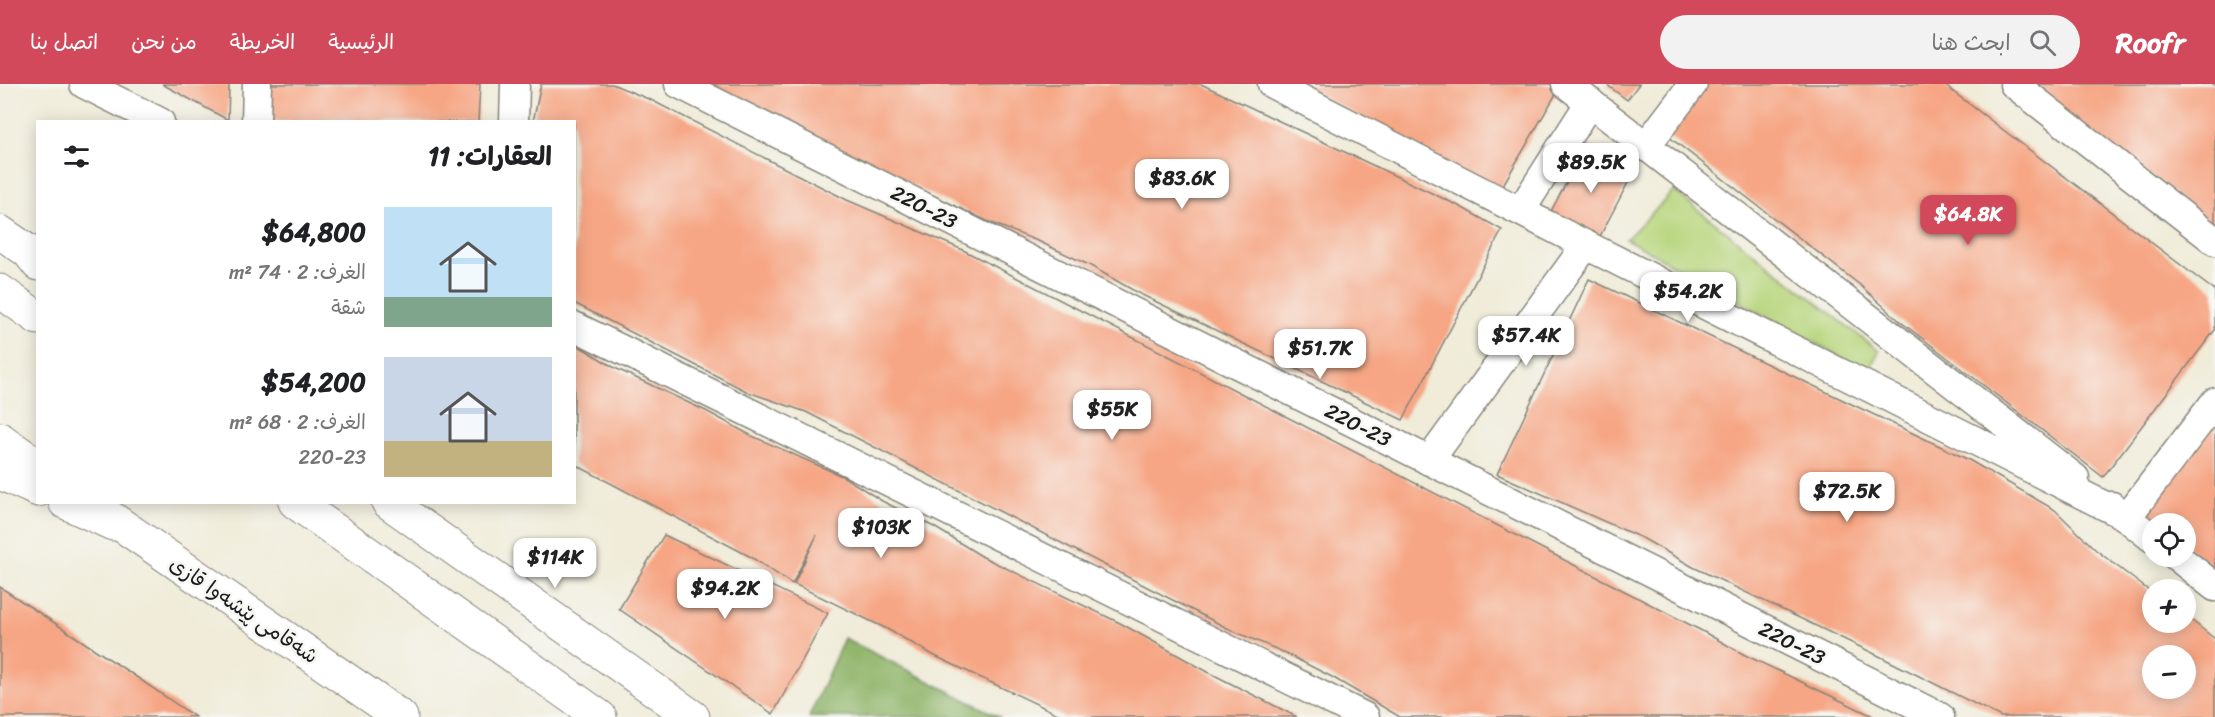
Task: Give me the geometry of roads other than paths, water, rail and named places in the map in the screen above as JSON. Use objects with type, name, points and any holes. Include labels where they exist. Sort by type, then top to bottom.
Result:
[{"type":"main road","points":[[0,232],[34,258]]},
{"type":"main road","points":[[0,291],[36,317]]},
{"type":"main road","points":[[0,439],[36,465]]},
{"type":"main road","points":[[0,473],[36,489]]},
{"type":"main road","points":[[69,504],[125,530]]},
{"type":"main road","name":"شەقامی پێشەوا قازی","points":[[91,504],[125,530],[401,717]]},
{"type":"main road","points":[[299,504],[600,717]]},
{"type":"main road","points":[[391,504],[693,717]]},
{"type":"street","points":[[84,84],[156,120]]},
{"type":"street","points":[[256,120],[257,84]]},
{"type":"street","points":[[514,120],[515,84]]},
{"type":"street","name":"220-23","points":[[680,84],[1940,717]]},
{"type":"street","points":[[1272,84],[2127,517]]},
{"type":"street","points":[[1566,84],[2142,530]]},
{"type":"street","points":[[1646,146],[1693,84]]},
{"type":"street","points":[[2014,84],[2215,240]]},
{"type":"street","points":[[1521,210],[1590,102]]},
{"type":"street","points":[[1429,461],[1586,245]]},
{"type":"street","points":[[576,327],[1365,717]]},
{"type":"street","points":[[2127,517],[2215,402]]},
{"type":"street","points":[[2190,567],[2215,587]]}]
